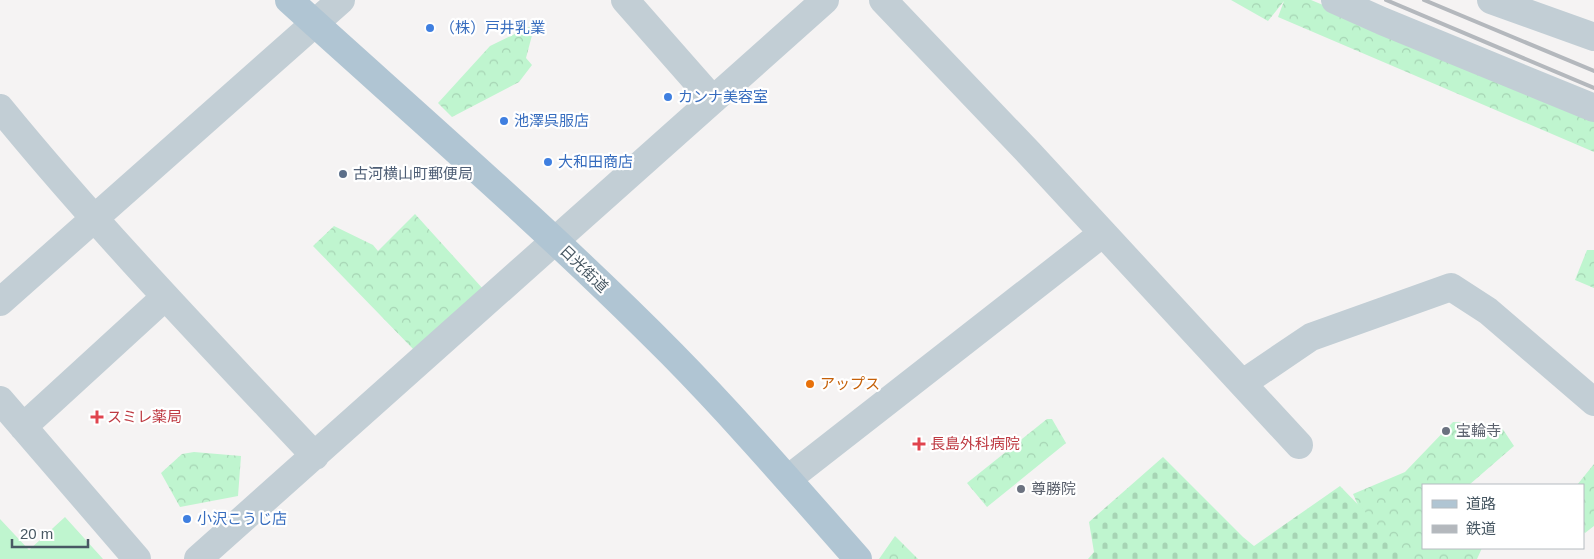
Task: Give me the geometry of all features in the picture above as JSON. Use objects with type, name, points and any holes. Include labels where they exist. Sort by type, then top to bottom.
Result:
[{"type":"main road","name":"日光街道","points":[[289,0],[555,241],[672,355],[788,479],[858,559]]},
{"type":"street","points":[[0,302],[341,0]]},
{"type":"street","points":[[625,0],[713,100]]},
{"type":"street","points":[[198,559],[825,0]]},
{"type":"street","points":[[882,0],[1103,233],[1298,444]]},
{"type":"street","points":[[1335,0],[1594,108]]},
{"type":"street","points":[[1491,0],[1594,37]]},
{"type":"street","points":[[1543,0],[1567,28]]},
{"type":"street","points":[[0,108],[44,162],[165,297],[315,456]]},
{"type":"street","points":[[788,479],[1103,233]]},
{"type":"street","points":[[1243,383],[1311,338],[1451,287],[1488,311],[1594,402]]},
{"type":"street","points":[[23,427],[165,297]]},
{"type":"street","points":[[0,400],[137,559]]},
{"type":"green space","points":[[1231,0],[1311,0],[1594,117],[1594,152],[1278,17],[1284,1],[1268,21]]},
{"type":"green space","points":[[535,24],[526,58],[532,65],[519,82],[452,117],[438,103],[490,46]]},
{"type":"green space","points":[[415,214],[484,290],[415,351],[313,246],[334,226],[373,245],[378,251]]},
{"type":"green space","points":[[1587,250],[1594,250],[1594,288],[1575,280]]},
{"type":"green space","points":[[1047,419],[1052,419],[1066,443],[987,507],[967,483]]},
{"type":"green space","points":[[1453,422],[1500,425],[1514,446],[1470,484],[1422,484],[1422,549],[1482,549],[1477,559],[1394,559],[1374,541],[1353,494],[1405,472]]},
{"type":"green space","points":[[194,452],[241,456],[238,496],[180,507],[161,473],[182,454]]},
{"type":"green space","points":[[1163,457],[1254,546],[1340,486],[1411,559],[1088,559],[1094,552],[1089,522]]},
{"type":"green space","points":[[1594,464],[1594,526],[1585,533],[1584,484],[1578,484]]},
{"type":"green space","points":[[65,517],[103,559],[0,559],[0,519],[29,550]]},
{"type":"green space","points":[[895,536],[918,559],[879,559]]},
{"type":"railway","points":[[1386,0],[1594,88]]},
{"type":"railway","points":[[1424,0],[1594,71]]},
{"type":"place","name":"（株）戸井乳業","points":[[430,28]]},
{"type":"place","name":"カンナ美容室","points":[[668,97]]},
{"type":"place","name":"池澤呉服店","points":[[504,121]]},
{"type":"place","name":"大和田商店","points":[[548,162]]},
{"type":"place","name":"古河横山町郵便局","points":[[343,174]]},
{"type":"place","name":"アップス","points":[[810,384]]},
{"type":"place","name":"スミレ薬局","points":[[97,417]]},
{"type":"place","name":"宝輪寺","points":[[1446,431]]},
{"type":"place","name":"長島外科病院","points":[[919,444]]},
{"type":"place","name":"尊勝院","points":[[1021,489]]},
{"type":"place","name":"小沢こうじ店","points":[[187,519]]}]
